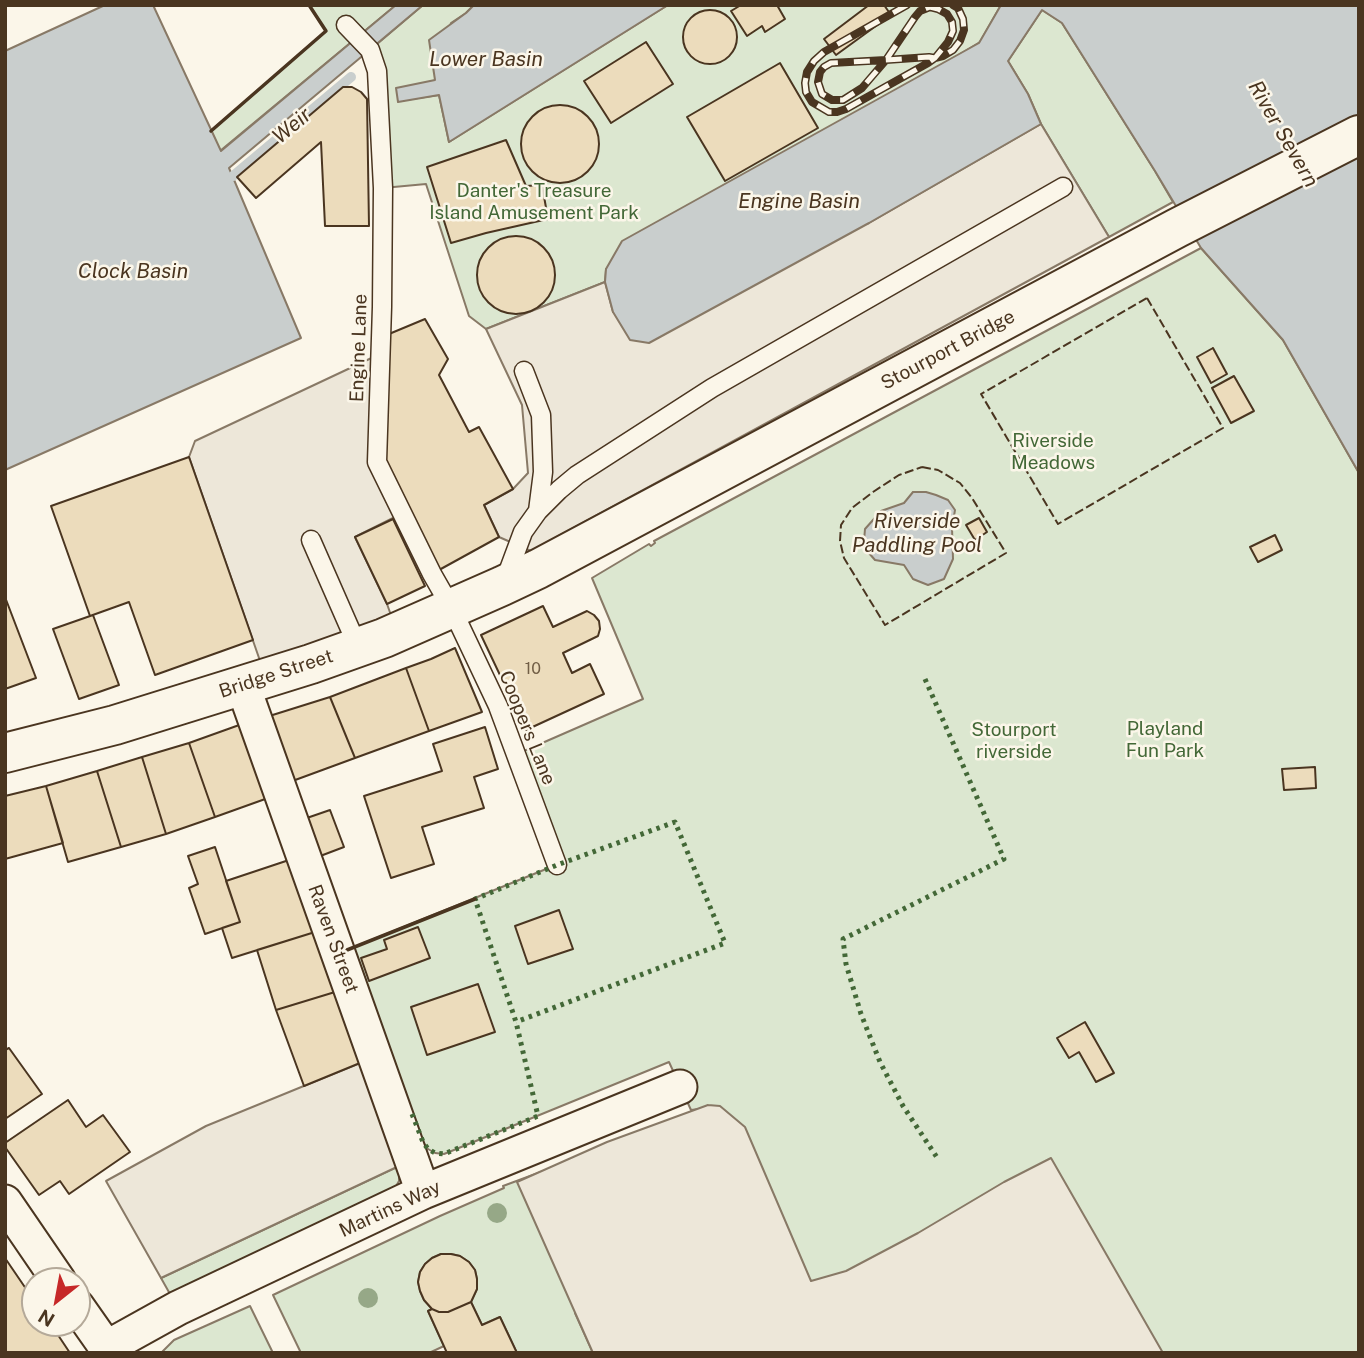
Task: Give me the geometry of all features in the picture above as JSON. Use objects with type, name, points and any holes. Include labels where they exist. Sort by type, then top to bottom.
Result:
[{"type":"main road","name":"Stourport Bridge","points":[[538,569],[1177,228],[1359,135]]},
{"type":"main road","name":"Bridge Street","points":[[5,753],[115,725],[358,647],[452,609],[538,569]]},
{"type":"street","name":"Raven Street","points":[[243,686],[423,1192]]},
{"type":"street","name":"Martins Way","points":[[108,1350],[178,1308],[423,1192],[680,1087]]},
{"type":"street","points":[[5,1202],[49,1267]]},
{"type":"street","points":[[91,1326],[108,1350]]},
{"type":"lane","name":"Engine Lane","points":[[346,25],[370,50],[377,71],[383,201],[377,462],[452,609]]},
{"type":"lane","points":[[502,586],[523,532],[538,511],[577,475],[712,388],[1063,187]]},
{"type":"lane","points":[[524,371],[541,415],[543,472],[538,511]]},
{"type":"lane","points":[[311,540],[358,647]]},
{"type":"lane","name":"Coopers Lane","points":[[452,609],[499,706],[557,865]]},
{"type":"green space","points":[[309,5],[396,5],[220,151],[211,131],[326,31]]},
{"type":"green space","name":"Danter's Treasure Island Amusement Park","points":[[423,5],[474,5],[451,23],[436,80],[398,101],[439,95],[449,142],[668,5],[1001,5],[980,42],[606,269],[605,282],[486,329],[469,316],[426,184],[383,188],[370,50]]},
{"type":"green space","points":[[1042,10],[1062,23],[1173,202],[1109,237],[1041,124],[1028,94],[1008,61]]},
{"type":"green space","name":"Stourport riverside","points":[[1201,248],[1283,340],[1359,473],[1359,1353],[600,1353],[575,1313],[593,1353],[517,1353],[500,1317],[482,1325],[471,1302],[477,1289],[477,1279],[469,1262],[460,1256],[441,1254],[425,1264],[418,1282],[424,1300],[432,1309],[428,1311],[444,1346],[429,1353],[301,1353],[273,1295],[504,1188],[503,1186],[716,1107],[691,1110],[669,1062],[444,1154],[435,1153],[423,1142],[347,950],[556,865],[517,754],[643,699],[592,578],[649,544],[651,546],[654,541]]},
{"type":"green space","points":[[399,1166],[399,1181],[395,1188],[170,1294],[161,1278]]},
{"type":"green space","points":[[250,1306],[273,1353],[161,1353],[174,1340]]},
{"type":"shaded area","points":[[1041,124],[1109,237],[531,551],[499,537],[484,505],[513,489],[528,473],[522,405],[486,329],[605,282],[613,312],[869,223]]},
{"type":"shaded area","points":[[380,354],[401,514],[355,537],[387,604],[397,632],[266,678],[189,457],[195,441]]},
{"type":"shaded area","points":[[360,1063],[399,1166],[161,1278],[106,1181],[206,1126]]},
{"type":"shaded area","points":[[708,1105],[720,1106],[745,1127],[811,1281],[846,1271],[1051,1158],[1163,1353],[593,1353],[517,1182],[607,1142]]},
{"type":"water","name":"Clock Basin","points":[[105,5],[153,5],[221,151],[396,5],[423,5],[229,168],[301,338],[5,470],[5,51]]},
{"type":"water","name":"Lower Basin","points":[[474,5],[668,5],[449,142],[439,95],[398,102],[396,88],[435,80],[429,40]]},
{"type":"water","points":[[1001,5],[1359,5],[1359,473],[1283,340],[1201,248],[1062,23],[1042,10],[1008,61],[1028,94],[1041,124],[869,223],[649,343],[630,340],[613,312],[605,282],[606,269],[622,241],[979,43]]},
{"type":"water","name":"Riverside Paddling Pool","points":[[913,492],[926,492],[948,500],[955,510],[952,528],[953,559],[944,579],[928,585],[913,579],[904,565],[875,560],[864,541],[865,529],[881,511],[904,503]]},
{"type":"building","points":[[741,5],[777,5],[785,19],[765,32],[762,26],[747,36],[731,11]]},
{"type":"building","points":[[869,5],[884,5],[891,15],[836,55],[824,39]]},
{"type":"building","points":[[710,10],[729,18],[737,37],[729,56],[710,64],[691,56],[683,37],[691,18]]},
{"type":"building","points":[[646,42],[673,84],[611,123],[584,81]]},
{"type":"building","points":[[780,63],[818,128],[725,181],[687,117]]},
{"type":"building","points":[[343,87],[352,87],[367,99],[369,226],[325,226],[321,142],[256,198],[237,177]]},
{"type":"building","points":[[552,105],[568,105],[582,111],[593,122],[599,136],[599,152],[593,166],[582,177],[568,183],[552,183],[538,177],[527,166],[521,152],[521,136],[527,122],[538,111]]},
{"type":"building","points":[[506,140],[526,186],[542,185],[548,219],[451,243],[427,167]]},
{"type":"building","points":[[508,236],[524,236],[538,242],[549,253],[555,267],[555,283],[549,297],[538,308],[524,314],[508,314],[494,308],[483,297],[477,283],[477,267],[483,253],[494,242]]},
{"type":"building","points":[[425,319],[448,359],[439,375],[469,432],[479,427],[513,489],[484,505],[499,537],[439,570],[383,465],[389,334]]},
{"type":"building","points":[[1213,348],[1227,374],[1211,383],[1197,357]]},
{"type":"building","points":[[1234,376],[1254,411],[1231,423],[1212,388]]},
{"type":"building","points":[[189,457],[253,640],[155,675],[129,602],[90,616],[51,506]]},
{"type":"building","points":[[979,518],[987,532],[975,540],[966,525]]},
{"type":"building","points":[[393,519],[425,586],[387,604],[355,537]]},
{"type":"building","points":[[1275,535],[1282,550],[1258,562],[1250,547]]},
{"type":"building","points":[[5,597],[36,678],[5,689]]},
{"type":"building","points":[[543,606],[553,627],[587,611],[599,621],[598,636],[563,653],[572,673],[590,664],[604,694],[526,730],[481,635]]},
{"type":"building","points":[[93,615],[119,685],[79,699],[53,629]]},
{"type":"building","points":[[455,648],[482,712],[429,731],[406,668]]},
{"type":"building","points":[[406,668],[429,731],[355,758],[330,697]]},
{"type":"building","points":[[330,697],[355,758],[287,783],[263,718]]},
{"type":"building","points":[[242,724],[268,798],[215,817],[189,743]]},
{"type":"building","points":[[485,727],[498,769],[474,777],[484,808],[422,827],[434,864],[391,878],[364,796],[442,771],[433,744]]},
{"type":"building","points":[[189,743],[215,817],[166,834],[142,757]]},
{"type":"building","points":[[142,757],[166,834],[121,847],[97,771]]},
{"type":"building","points":[[1315,767],[1316,788],[1284,790],[1282,769]]},
{"type":"building","points":[[97,771],[121,847],[68,862],[46,786]]},
{"type":"building","points":[[46,786],[63,843],[5,859],[5,796]]},
{"type":"building","points":[[330,810],[344,847],[315,858],[301,820]]},
{"type":"building","points":[[215,847],[240,922],[205,934],[189,888],[198,884],[188,856]]},
{"type":"building","points":[[289,860],[315,932],[232,958],[222,928],[240,922],[226,881]]},
{"type":"building","points":[[559,910],[573,949],[528,964],[515,926]]},
{"type":"building","points":[[418,927],[430,958],[369,981],[361,958],[387,949],[384,940]]},
{"type":"building","points":[[315,932],[335,992],[276,1010],[257,950]]},
{"type":"building","points":[[478,984],[495,1032],[427,1055],[411,1007]]},
{"type":"building","points":[[335,992],[360,1063],[304,1086],[276,1010]]},
{"type":"building","points":[[1085,1022],[1114,1073],[1096,1082],[1079,1052],[1069,1058],[1057,1038]]},
{"type":"building","points":[[9,1048],[42,1094],[5,1119],[5,1050]]},
{"type":"building","points":[[68,1100],[86,1127],[103,1115],[130,1152],[69,1194],[60,1181],[39,1195],[5,1147],[5,1143]]},
{"type":"building","points":[[441,1254],[460,1256],[469,1262],[477,1279],[477,1289],[471,1302],[448,1312],[432,1309],[424,1300],[418,1282],[425,1264]]},
{"type":"building","points":[[5,1258],[21,1281],[21,1337],[59,1337],[70,1353],[5,1353]]},
{"type":"building","points":[[471,1302],[482,1325],[500,1317],[517,1353],[447,1353],[428,1311],[432,1309],[448,1312]]},
{"type":"waterway","name":"Weir","points":[[233,176],[351,77]]},
{"type":"railway","points":[[907,5],[824,52],[814,61],[807,72],[805,83],[806,92],[812,102],[829,112],[846,109],[935,58],[953,31],[947,14],[930,7],[920,11],[886,60],[862,88],[843,100],[832,100],[822,94],[818,82],[820,72],[831,63],[886,60],[929,57],[935,58],[953,50],[964,30],[963,19],[958,8],[953,5]]},
{"type":"hedge","points":[[925,679],[1004,859],[843,939],[846,964],[861,1014],[880,1062],[903,1106],[938,1159]]},
{"type":"hedge","points":[[412,1114],[428,1149],[444,1154],[538,1116],[516,1022],[475,899],[557,865],[675,822],[725,943],[516,1022]]},
{"type":"fence","points":[[1147,298],[1223,428],[1058,524],[981,394],[1147,298]]},
{"type":"fence","points":[[922,467],[938,470],[960,483],[1006,553],[885,625],[844,558],[840,541],[841,525],[852,508],[873,492],[899,475],[922,467]]},
{"type":"wall","points":[[211,131],[326,31],[309,5]]},
{"type":"wall","points":[[347,950],[475,899]]},
{"type":"water label","name":"River Severn","points":[[1283,134]]},
{"type":"water label","name":"Engine Basin","points":[[799,202]]},
{"type":"park label","name":"Riverside Meadows","points":[[1053,452]]},
{"type":"park label","name":"Playland Fun Park","points":[[1165,740]]}]
